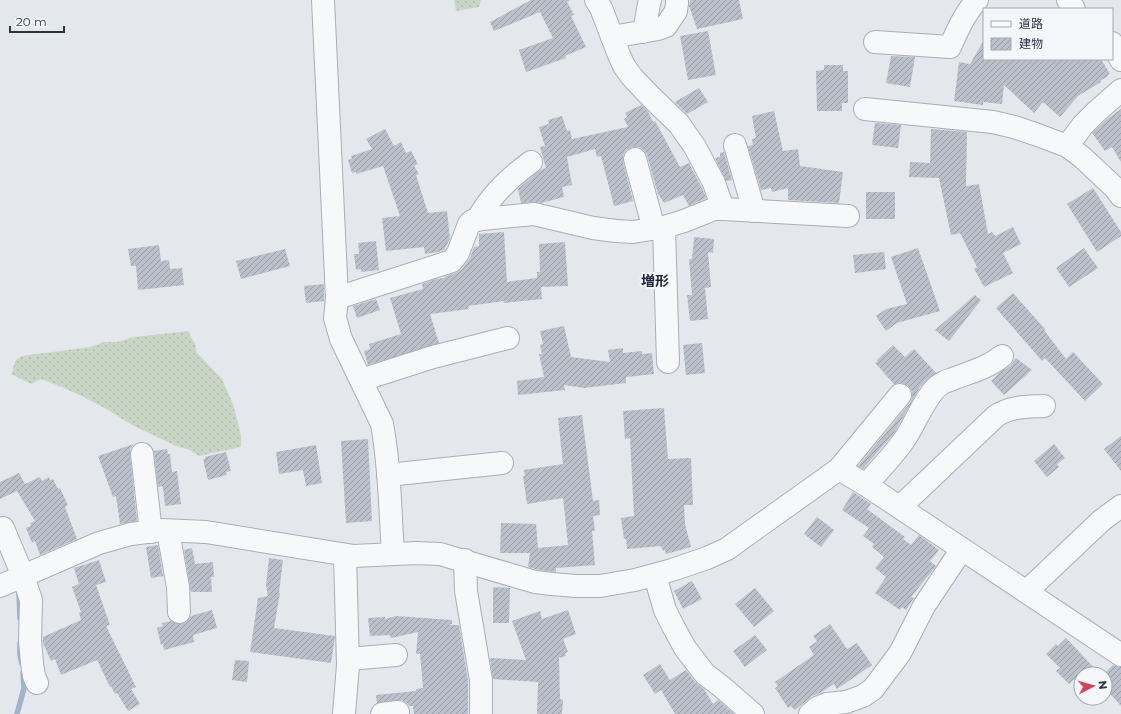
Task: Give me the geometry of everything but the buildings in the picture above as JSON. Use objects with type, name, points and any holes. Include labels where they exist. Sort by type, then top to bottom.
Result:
[{"type":"street","points":[[323,0],[337,298],[335,318],[341,339],[382,424],[388,475],[392,554]]},
{"type":"street","points":[[596,0],[601,8],[618,55],[624,66],[632,77],[679,124],[695,146],[714,183],[723,209]]},
{"type":"street","points":[[642,32],[647,20],[647,10],[650,0]]},
{"type":"street","points":[[612,37],[658,29],[666,26],[676,11],[677,0]]},
{"type":"street","points":[[875,42],[950,47],[965,18],[977,0]]},
{"type":"street","points":[[1067,146],[1083,125],[1121,90]]},
{"type":"street","points":[[865,109],[993,122],[1014,127],[1067,146],[1119,189]]},
{"type":"street","points":[[735,145],[754,211]]},
{"type":"street","points":[[635,159],[659,228],[668,362]]},
{"type":"street","points":[[477,220],[484,206],[513,176],[531,162]]},
{"type":"street","points":[[337,298],[452,262],[458,253],[469,224],[472,221],[477,220],[534,214],[594,228],[633,232],[659,228],[684,221],[714,209],[848,216]]},
{"type":"street","points":[[361,380],[433,357],[508,338]]},
{"type":"street","points":[[866,485],[895,453],[912,430],[924,405],[932,393],[941,384],[985,367],[995,362],[1002,356]]},
{"type":"street","points":[[0,586],[99,543],[130,534],[160,531],[206,532],[354,556],[416,553],[440,554],[465,560],[535,582],[576,586],[600,586],[655,576],[707,558],[726,548],[839,469],[900,395]]},
{"type":"street","points":[[900,507],[996,416],[1004,411],[1016,408],[1044,406]]},
{"type":"street","points":[[142,454],[160,531],[178,587],[179,612]]},
{"type":"street","points":[[388,475],[502,462]]},
{"type":"street","points":[[839,469],[900,507],[1119,651]]},
{"type":"street","points":[[1027,591],[1102,520],[1121,506]]},
{"type":"street","points":[[3,528],[23,576],[31,600],[30,640],[34,676],[37,683]]},
{"type":"street","points":[[810,714],[817,708],[827,704],[846,702],[863,696],[873,689],[900,653],[924,606],[962,549]]},
{"type":"street","points":[[344,714],[348,659],[345,554]]},
{"type":"street","points":[[465,560],[466,591],[481,680],[482,714]]},
{"type":"street","points":[[655,576],[666,610],[685,648],[705,674],[752,714]]},
{"type":"street","points":[[348,659],[396,655]]},
{"type":"green space","points":[[454,0],[481,0],[479,7],[456,11]]},
{"type":"green space","points":[[188,331],[195,344],[197,353],[222,379],[233,404],[241,435],[241,447],[199,456],[190,450],[176,446],[132,425],[108,410],[64,388],[41,379],[31,384],[11,374],[16,360],[22,356],[90,347],[104,342],[117,342],[134,337]]},
{"type":"waterway","points":[[19,593],[20,618]]},
{"type":"waterway","points":[[20,643],[22,664]]},
{"type":"waterway","points":[[17,714],[24,688],[23,673]]},
{"type":"district","name":"増形","points":[[655,281]]}]
